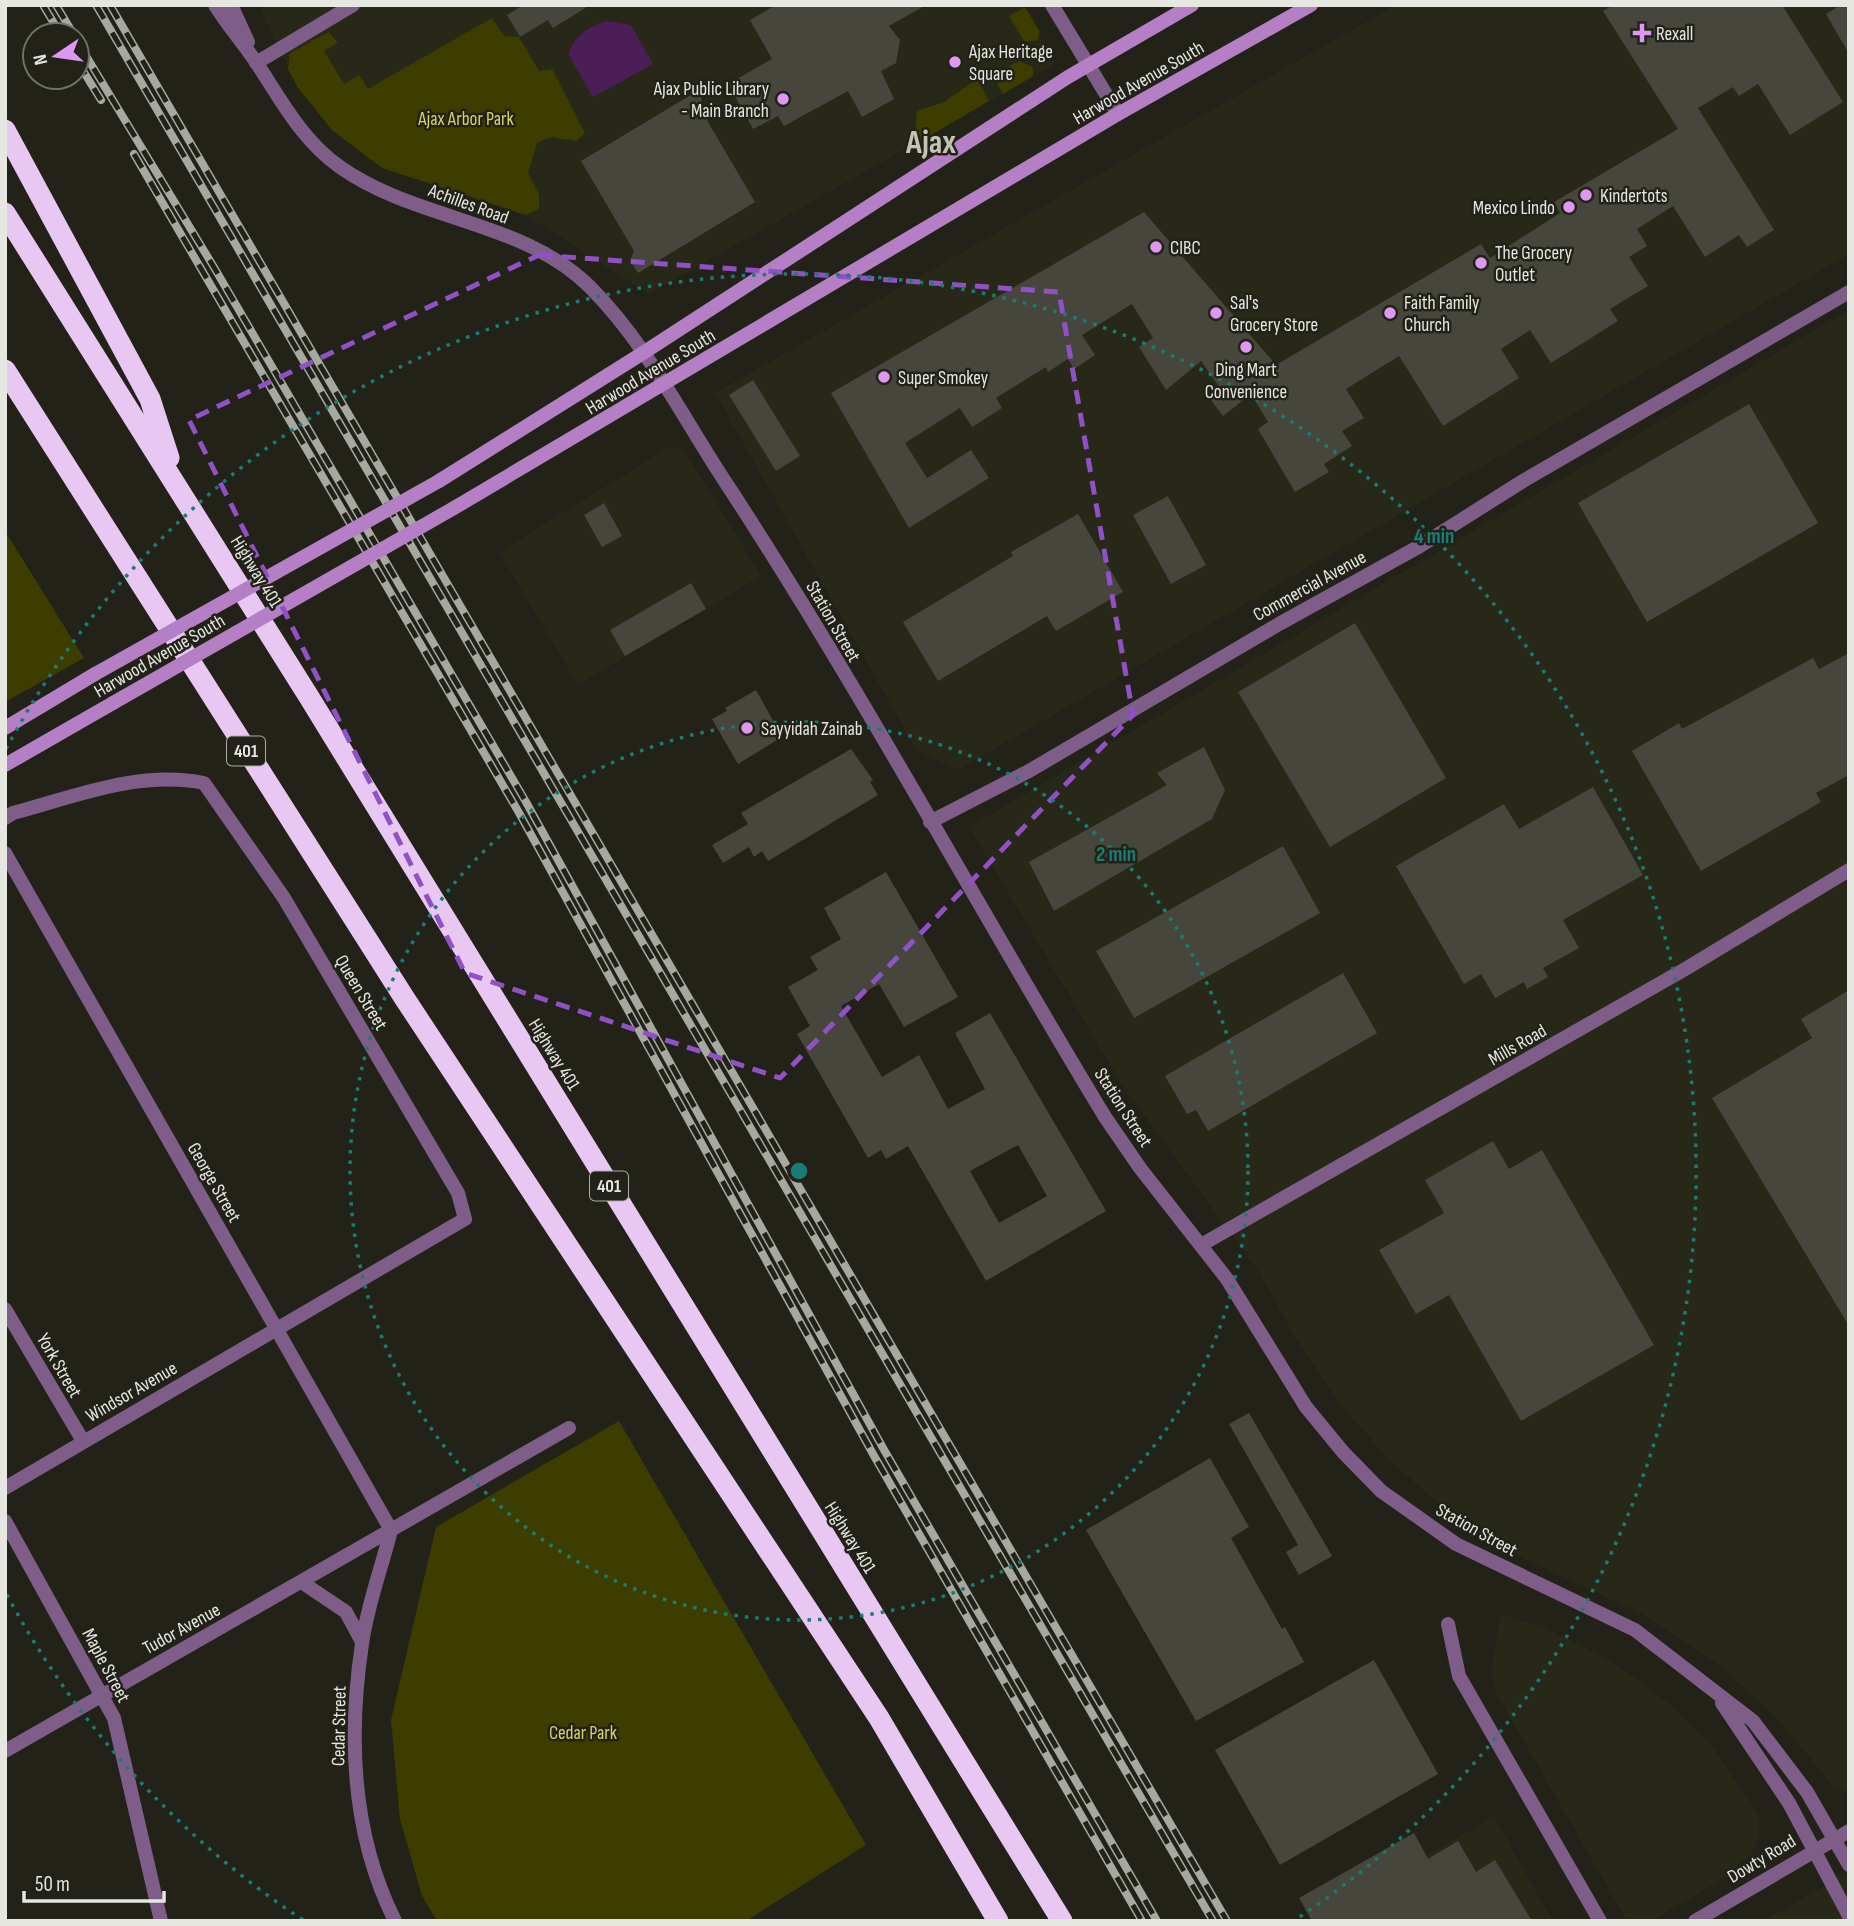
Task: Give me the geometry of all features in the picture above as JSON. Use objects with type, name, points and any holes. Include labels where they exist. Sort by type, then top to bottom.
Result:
[{"type":"highway","points":[[5,130],[150,399],[179,489]]},
{"type":"highway","name":"Highway 401","points":[[5,213],[179,489],[1062,1921]]},
{"type":"highway","name":"401","points":[[5,370],[405,999],[879,1718],[998,1921]]},
{"type":"main road","name":"Harwood Avenue South","points":[[5,728],[439,481],[643,353],[1088,65],[1192,5]]},
{"type":"main road","name":"Harwood Avenue South","points":[[5,765],[454,508],[1118,114],[1311,5]]},
{"type":"street","name":"Achilles Road","points":[[215,5],[305,134],[341,168],[389,194],[499,233],[564,265],[590,286],[643,353],[664,385]]},
{"type":"street","name":"Achilles Road","points":[[231,5],[257,63]]},
{"type":"street","points":[[257,63],[353,5]]},
{"type":"street","points":[[1052,5],[1118,114]]},
{"type":"street","name":"Commercial Avenue","points":[[930,822],[1029,771],[1279,624],[1419,546],[1523,481],[1849,292]]},
{"type":"street","name":"Station Street","points":[[664,385],[786,576],[1105,1117],[1140,1168],[1227,1279],[1306,1407],[1343,1452],[1381,1491],[1456,1544],[1634,1630],[1753,1721],[1780,1753],[1849,1865]]},
{"type":"street","name":"Queen Street","points":[[5,818],[13,813],[119,784],[175,777],[204,783],[284,898],[458,1193],[464,1219],[278,1329]]},
{"type":"street","name":"George Street","points":[[5,853],[391,1530]]},
{"type":"street","name":"Mills Road","points":[[1201,1245],[1664,981],[1849,870]]},
{"type":"street","name":"York Street","points":[[5,1309],[83,1441]]},
{"type":"street","name":"Windsor Avenue","points":[[5,1488],[278,1329]]},
{"type":"street","name":"Tudor Avenue","points":[[5,1751],[102,1693],[303,1583],[569,1428]]},
{"type":"street","name":"Maple Street","points":[[5,1521],[114,1718],[161,1921]]},
{"type":"street","name":"Cedar Street","points":[[391,1530],[362,1642],[355,1721],[357,1793],[367,1849],[395,1921]]},
{"type":"street","points":[[303,1583],[346,1612],[362,1642]]},
{"type":"street","points":[[1448,1624],[1459,1676],[1600,1921]]},
{"type":"street","name":"Station Street","points":[[1715,1693],[1768,1766],[1849,1916]]},
{"type":"street","name":"Dowty Road","points":[[1695,1921],[1849,1831]]},
{"type":"highlighted area","points":[[539,255],[1059,292],[1133,715],[780,1078],[465,973],[189,420]]},
{"type":"shaded area","points":[[259,5],[1021,5],[1055,64],[649,294],[526,215],[382,168],[332,130],[298,88]]},
{"type":"shaded area","points":[[1396,5],[1849,5],[1849,254],[958,770],[917,751],[715,393]]},
{"type":"shaded area","points":[[607,21],[631,25],[653,64],[593,97],[568,54],[583,33]]},
{"type":"shaded area","points":[[1849,310],[1849,1792],[1833,1786],[1779,1720],[1717,1663],[1646,1616],[1510,1552],[1447,1511],[1390,1461],[1341,1405],[1294,1335],[1259,1272],[1123,1086],[969,827]]},
{"type":"shaded area","points":[[671,446],[686,453],[761,576],[578,685],[499,552]]},
{"type":"shaded area","points":[[1501,1614],[1545,1628],[1587,1648],[1627,1672],[1667,1702],[1709,1742],[1758,1813],[1760,1835],[1751,1855],[1719,1881],[1652,1921],[1627,1921],[1495,1691],[1491,1668]]},
{"type":"shaded area","points":[[1494,1816],[1553,1921],[1316,1921]]},
{"type":"shaded area","points":[[1849,1872],[1849,1921],[1763,1921]]},
{"type":"green space","points":[[1025,7],[1040,32],[1037,41],[1024,41],[1009,16]]},
{"type":"green space","name":"Ajax Arbor Park","points":[[492,18],[504,36],[519,37],[539,71],[552,69],[585,133],[576,141],[551,137],[537,143],[528,173],[539,195],[539,209],[526,215],[382,168],[332,130],[298,88],[288,69],[290,53],[329,32],[338,43],[324,51],[344,84],[359,75],[368,89]]},
{"type":"green space","points":[[1019,61],[1033,67],[1033,76],[1003,94],[993,76]]},
{"type":"green space","points":[[977,79],[989,101],[914,145],[917,111],[944,102]]},
{"type":"green space","points":[[5,531],[84,658],[5,702]]},
{"type":"green space","name":"Cedar Park","points":[[619,1421],[866,1845],[746,1921],[437,1921],[422,1896],[400,1819],[391,1720],[436,1527]]},
{"type":"building","points":[[523,5],[590,5],[553,28],[548,20],[520,37],[507,15]]},
{"type":"building","points":[[776,5],[926,5],[889,26],[900,40],[896,63],[881,71],[894,99],[862,117],[848,91],[784,126],[778,116],[753,129],[728,84],[772,59],[750,20]]},
{"type":"building","points":[[1613,5],[1782,5],[1843,102],[1790,135],[1758,84],[1739,96],[1733,87],[1698,108],[1774,230],[1747,247],[1739,235],[1705,257],[1673,206],[1637,229],[1647,246],[1629,257],[1648,286],[1610,309],[1618,321],[1551,363],[1530,330],[1501,349],[1519,378],[1443,426],[1399,356],[1346,389],[1364,418],[1342,431],[1352,446],[1324,464],[1329,472],[1295,492],[1258,429],[1268,422],[1251,394],[1223,416],[1208,396],[1220,388],[1201,361],[1166,390],[1139,347],[1153,338],[1132,304],[1082,335],[1095,355],[1074,369],[1068,359],[1048,372],[1046,367],[996,398],[1002,408],[972,427],[960,408],[905,443],[927,478],[971,450],[989,478],[909,528],[831,393],[1144,212],[1276,365],[1481,244],[1490,258],[1560,213],[1554,202],[1678,129],[1603,11]]},
{"type":"building","points":[[1841,5],[1849,5],[1849,54],[1826,14]]},
{"type":"building","points":[[699,90],[708,122],[755,202],[638,273],[630,261],[634,251],[581,161]]},
{"type":"building","points":[[753,380],[800,456],[776,471],[729,395]]},
{"type":"building","points":[[1749,404],[1818,523],[1647,622],[1578,503]]},
{"type":"building","points":[[1168,496],[1206,565],[1171,584],[1133,515]]},
{"type":"building","points":[[604,503],[622,536],[602,547],[584,515]]},
{"type":"building","points":[[1078,514],[1123,592],[1056,631],[1047,616],[938,681],[903,622],[1013,556],[1011,552]]},
{"type":"building","points":[[691,583],[706,609],[625,656],[610,630]]},
{"type":"building","points":[[1355,623],[1446,778],[1330,847],[1238,692]]},
{"type":"building","points":[[1849,653],[1849,775],[1816,793],[1821,802],[1701,871],[1632,751],[1679,723],[1682,729],[1813,658],[1819,669]]},
{"type":"building","name":"Sayyidah Zainab","points":[[756,690],[782,737],[738,764],[712,719]]},
{"type":"building","points":[[1204,747],[1225,790],[1212,819],[1054,911],[1029,862],[1167,785],[1157,773]]},
{"type":"building","points":[[851,749],[873,780],[870,782],[878,795],[768,861],[762,851],[754,857],[749,847],[723,863],[712,845],[748,824],[741,813]]},
{"type":"building","points":[[1593,787],[1643,875],[1563,920],[1579,948],[1543,968],[1548,977],[1527,989],[1524,982],[1495,998],[1481,974],[1464,984],[1396,866],[1504,804],[1519,829]]},
{"type":"building","points":[[1283,846],[1320,913],[1134,1018],[1096,951]]},
{"type":"building","points":[[886,872],[958,997],[904,1027],[879,984],[841,1006],[882,1077],[919,1055],[948,1109],[985,1089],[955,1033],[990,1013],[1106,1211],[986,1281],[908,1146],[886,1159],[881,1150],[868,1158],[797,1034],[810,1026],[788,987],[818,970],[810,957],[841,939],[824,908]],"holes":[[[1018,1145],[1047,1196],[999,1223],[970,1171]]]},
{"type":"building","points":[[1343,973],[1377,1033],[1208,1131],[1196,1110],[1187,1114],[1165,1076]]},
{"type":"building","points":[[1849,990],[1849,1326],[1712,1098],[1812,1038],[1801,1019]]},
{"type":"building","points":[[1493,1141],[1509,1169],[1542,1150],[1654,1345],[1521,1421],[1449,1295],[1416,1314],[1379,1250],[1444,1213],[1425,1180]]},
{"type":"building","points":[[1249,1413],[1332,1556],[1299,1575],[1286,1552],[1298,1545],[1229,1424]]},
{"type":"building","points":[[1210,1458],[1249,1527],[1231,1538],[1282,1629],[1285,1627],[1304,1662],[1196,1721],[1086,1530]]},
{"type":"building","points":[[1374,1660],[1438,1774],[1280,1865],[1215,1750]]},
{"type":"building","points":[[1414,1833],[1428,1859],[1458,1841],[1476,1872],[1495,1860],[1532,1921],[1312,1921],[1299,1898]]},
{"type":"railway","points":[[43,5],[53,21]]},
{"type":"railway","points":[[56,5],[66,21]]},
{"type":"railway","points":[[96,5],[1213,1921]]},
{"type":"railway","points":[[110,5],[1227,1921]]},
{"type":"railway","points":[[91,64],[215,269],[526,802],[883,1448],[1157,1921]]},
{"type":"railway","points":[[91,84],[101,100]]},
{"type":"railway","points":[[134,154],[518,811],[873,1454],[1142,1921]]},
{"type":"place","name":"Rexall","points":[[1642,33]]},
{"type":"place","name":"Ajax Heritage Square","points":[[955,62]]},
{"type":"place","name":"Ajax Public Library - Main Branch","points":[[783,99]]},
{"type":"place","name":"Kindertots","points":[[1586,195]]},
{"type":"place","name":"Mexico Lindo","points":[[1569,207]]},
{"type":"place","name":"CIBC","points":[[1156,247]]},
{"type":"place","name":"The Grocery Outlet","points":[[1481,263]]},
{"type":"place","name":"Sal's Grocery Store","points":[[1216,313]]},
{"type":"place","name":"Faith Family Church","points":[[1390,313]]},
{"type":"place","name":"Ding Mart Convenience","points":[[1246,347]]},
{"type":"place","name":"Super Smokey","points":[[884,377]]},
{"type":"place","name":"Sayyidah Zainab","points":[[747,728]]},
{"type":"district","name":"Ajax","points":[[931,141]]}]
